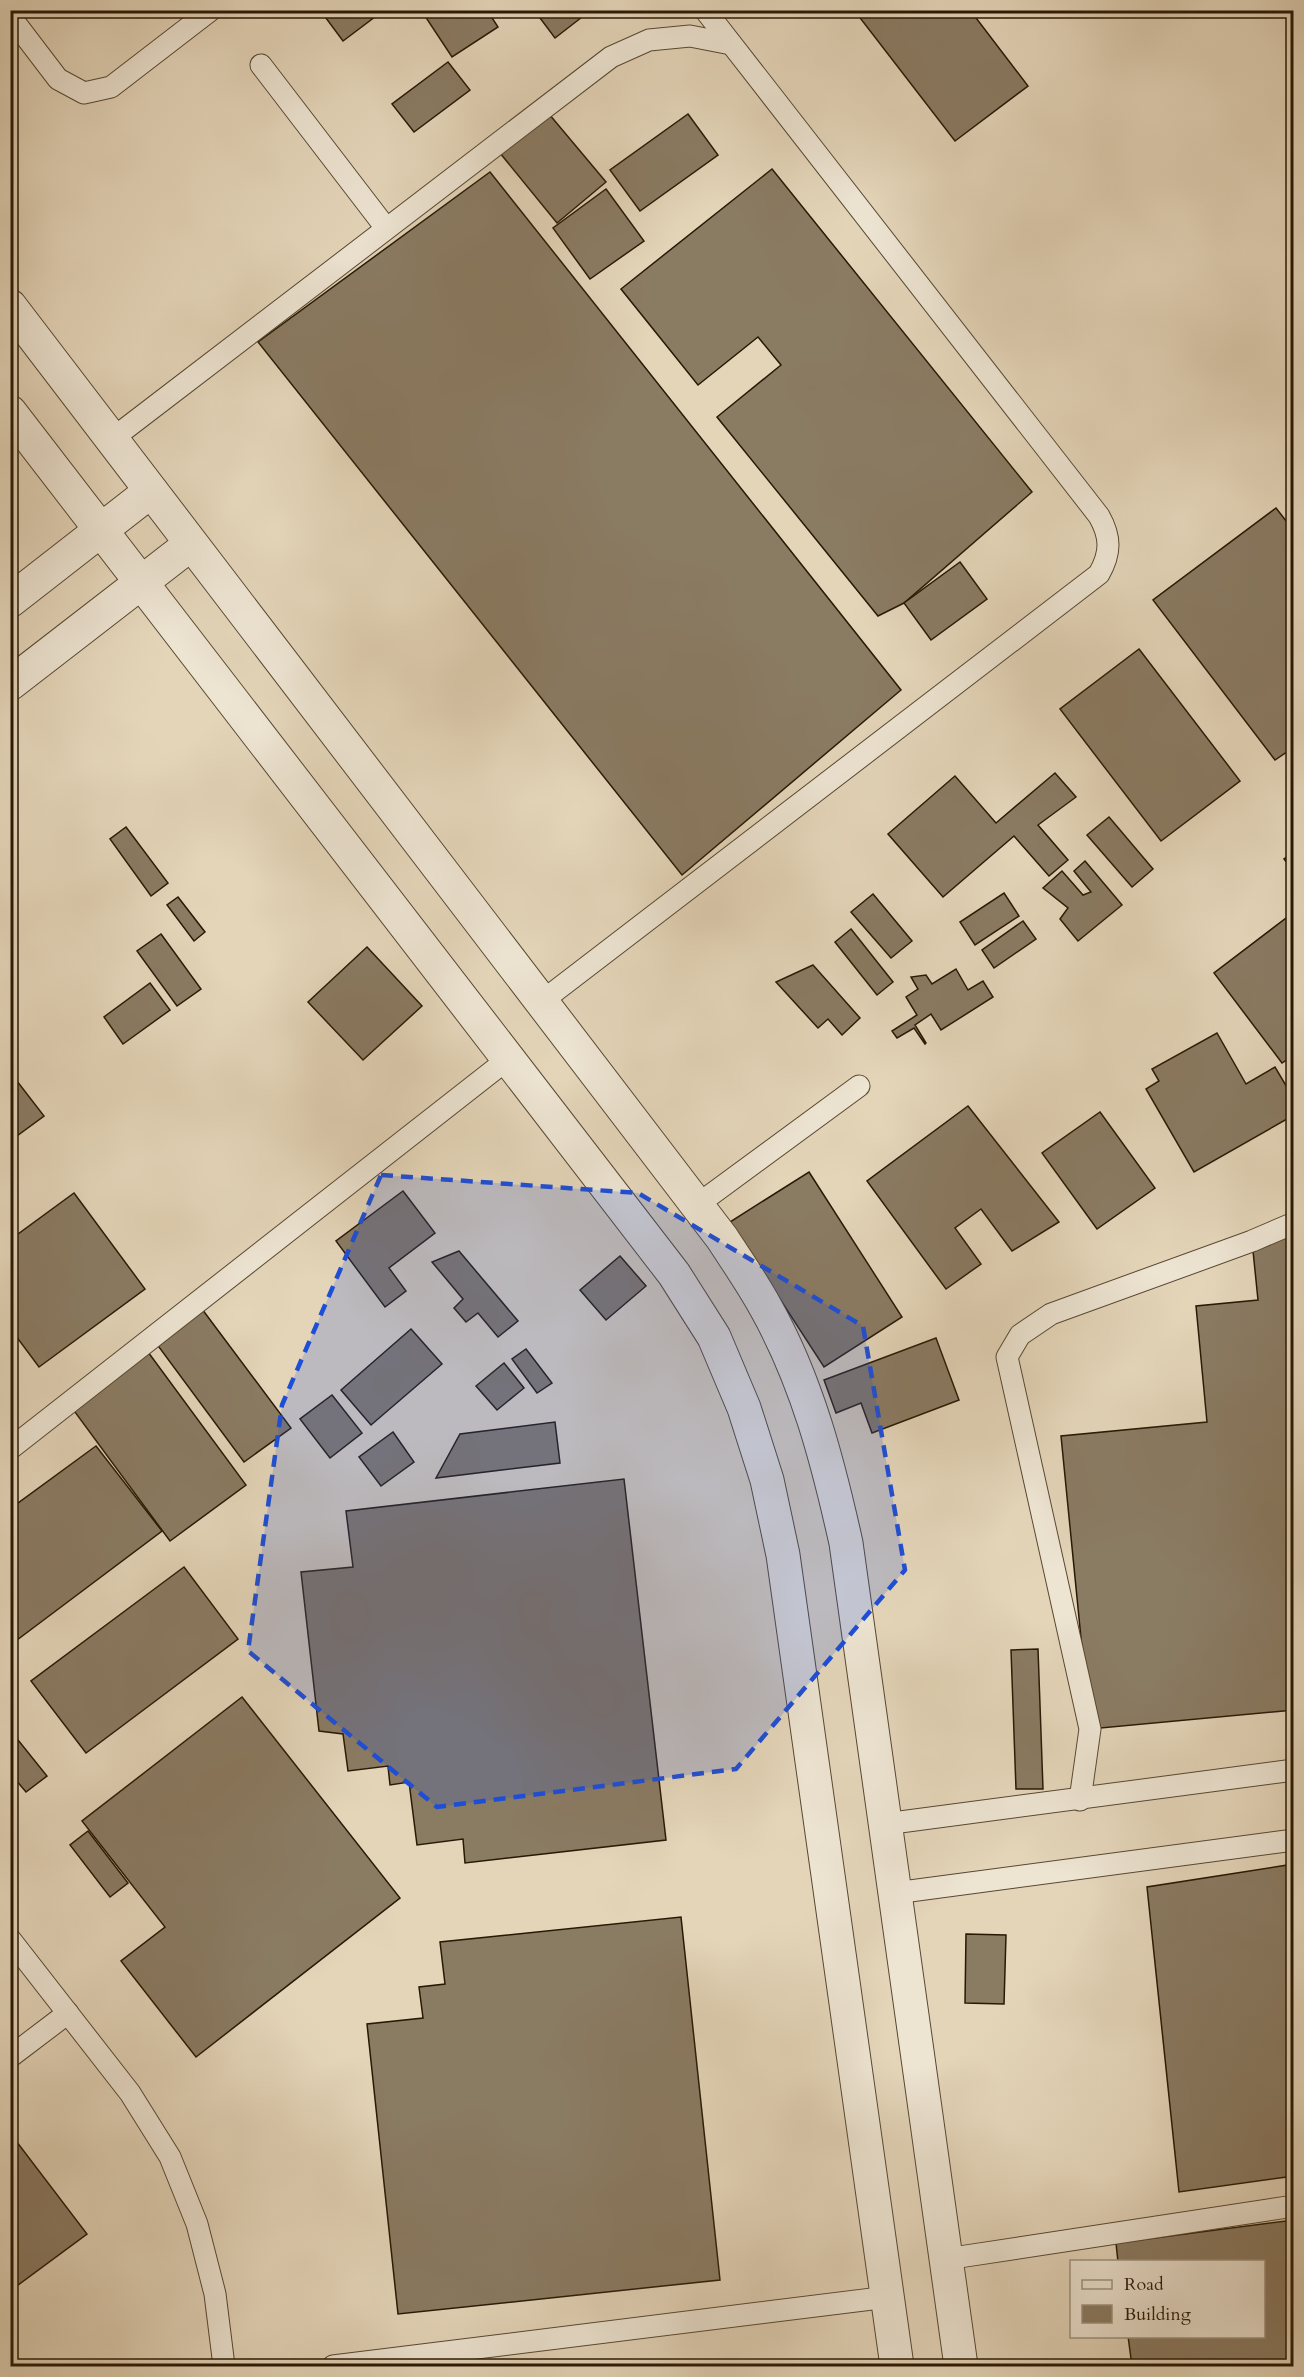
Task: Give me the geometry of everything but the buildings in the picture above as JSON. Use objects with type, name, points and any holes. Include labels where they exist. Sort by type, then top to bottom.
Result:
[{"type":"street","points":[[10,306],[722,1238],[767,1308],[802,1384],[828,1463],[846,1543],[961,2367]]},
{"type":"street","points":[[10,412],[674,1274],[714,1337],[744,1408],[767,1480],[783,1555],[897,2367]]},
{"type":"street","points":[[10,601],[151,491]]},
{"type":"street","points":[[10,684],[191,543]]},
{"type":"lane","points":[[10,16],[58,79],[84,93],[111,87],[211,10]]},
{"type":"lane","points":[[541,1002],[1099,574],[1107,561],[1110,545],[1107,529],[1099,516],[705,10]]},
{"type":"lane","points":[[112,439],[611,57],[649,40],[690,36],[731,44]]},
{"type":"lane","points":[[261,65],[386,228]]},
{"type":"lane","points":[[10,1449],[508,1059]]},
{"type":"lane","points":[[697,1205],[859,1086]]},
{"type":"lane","points":[[1080,1800],[1090,1729],[1007,1357],[1020,1335],[1051,1314],[1252,1241],[1293,1223]]},
{"type":"lane","points":[[885,1824],[1293,1770]]},
{"type":"lane","points":[[895,1893],[1293,1840]]},
{"type":"lane","points":[[10,1939],[130,2093],[170,2157],[197,2224],[215,2294],[224,2367]]},
{"type":"lane","points":[[10,2057],[68,2013]]},
{"type":"lane","points":[[945,2259],[1293,2206]]},
{"type":"lane","points":[[333,2367],[888,2297]]},
{"type":"highlighted area","points":[[381,1175],[638,1193],[863,1326],[905,1570],[736,1769],[437,1807],[248,1651],[282,1405]]}]
